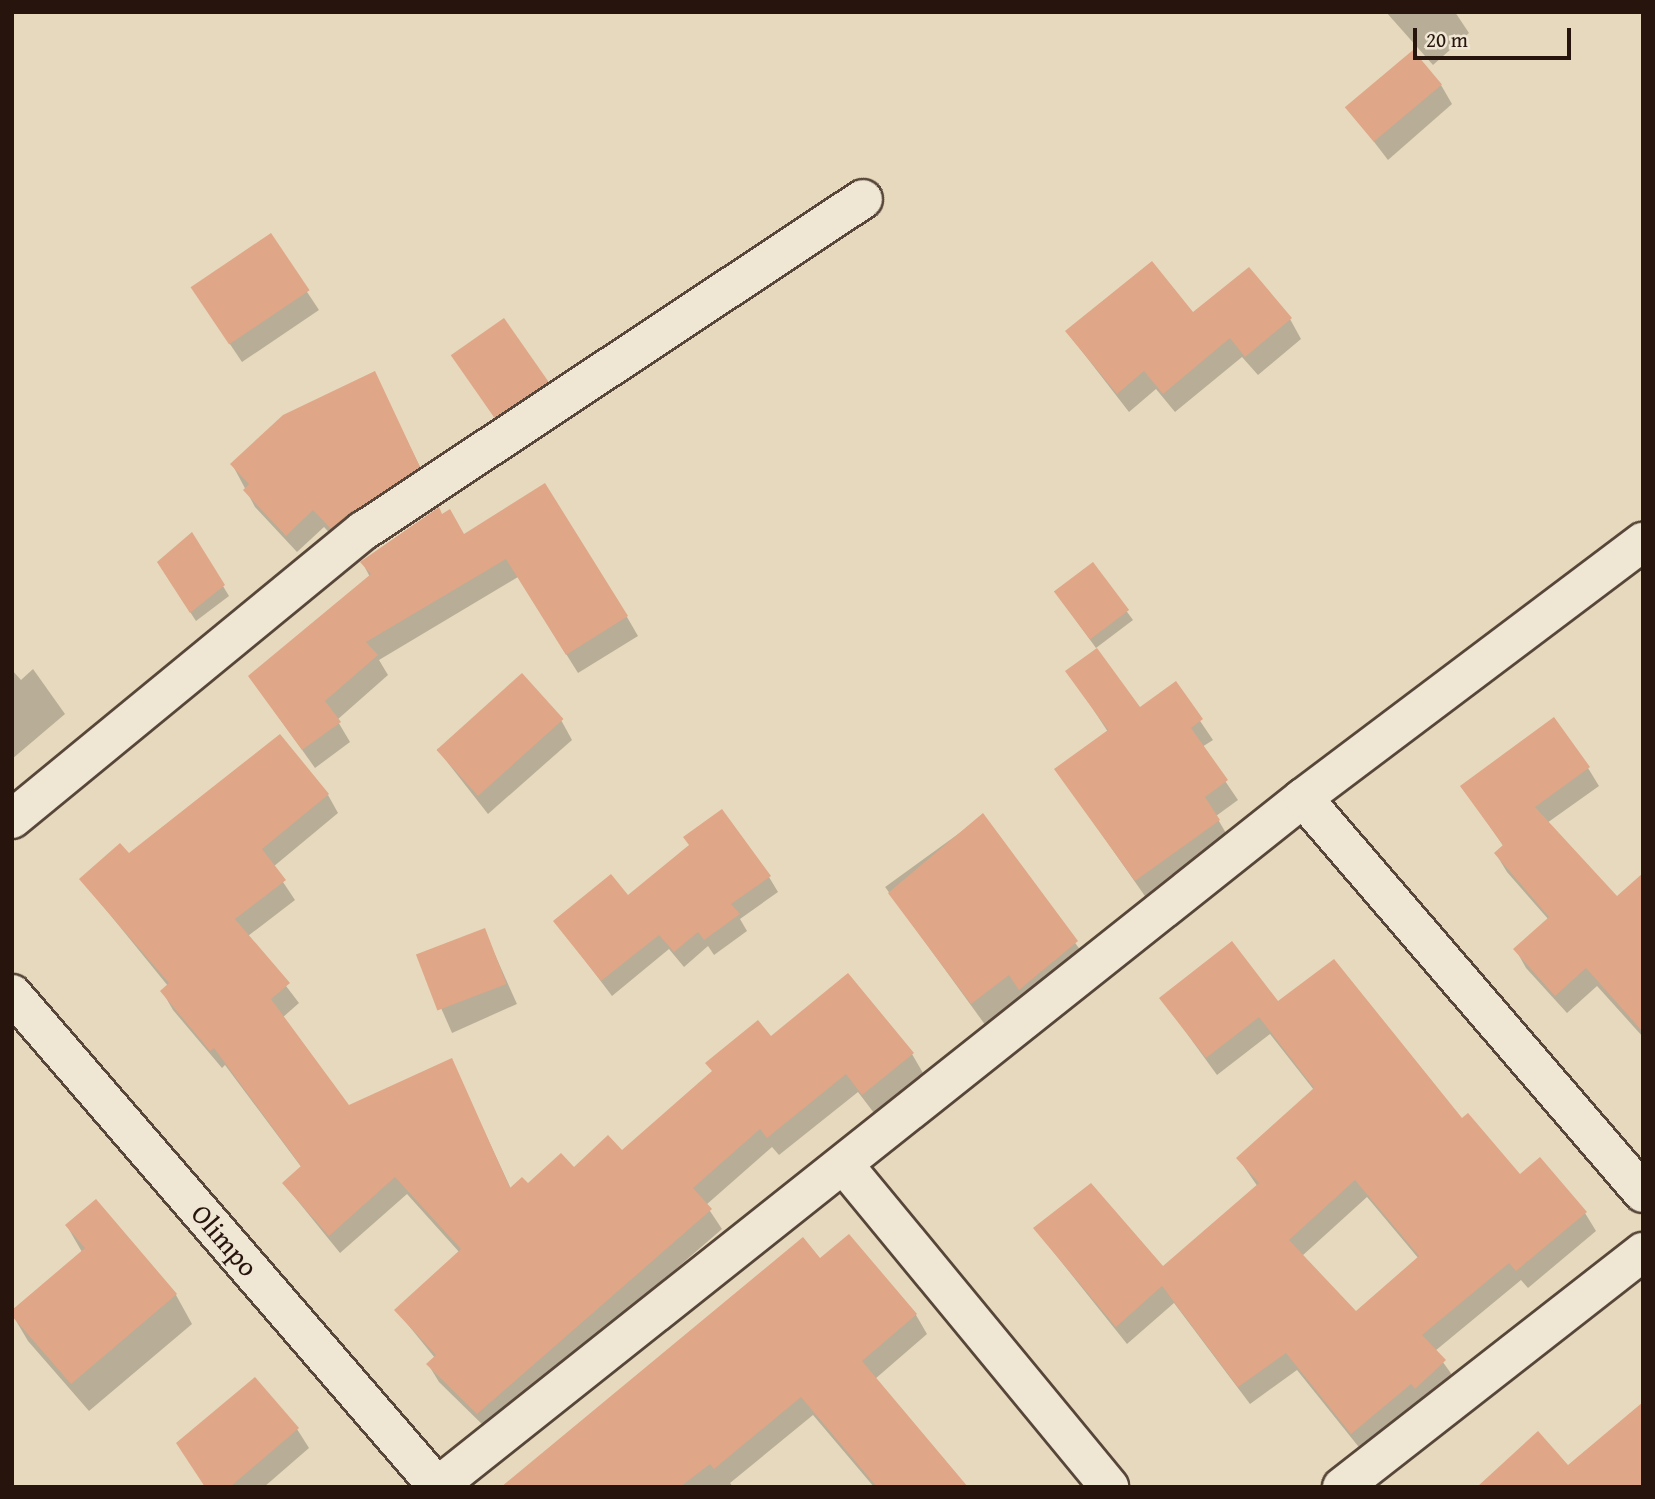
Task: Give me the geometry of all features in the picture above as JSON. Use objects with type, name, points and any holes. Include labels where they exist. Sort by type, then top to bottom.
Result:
[{"type":"street","points":[[12,819],[363,531],[863,199]]},
{"type":"street","points":[[438,1486],[1303,798],[1643,542]]},
{"type":"street","points":[[1303,798],[1643,1193]]},
{"type":"street","name":"Olimpo","points":[[12,994],[438,1486]]},
{"type":"street","points":[[844,1165],[1109,1487]]},
{"type":"street","points":[[1342,1487],[1643,1252]]},
{"type":"building","points":[[1413,50],[1442,84],[1374,142],[1345,107]]},
{"type":"building","points":[[271,233],[310,290],[229,344],[191,287]]},
{"type":"building","points":[[1152,261],[1193,312],[1249,267],[1292,318],[1245,357],[1230,338],[1163,394],[1144,371],[1117,394],[1065,331]]},
{"type":"building","points":[[504,318],[549,382],[495,419],[451,355]]},
{"type":"building","points":[[375,371],[420,467],[331,529],[313,510],[286,536],[243,490],[249,484],[230,464],[283,415]]},
{"type":"building","points":[[545,483],[628,616],[566,655],[506,559],[366,642],[378,655],[325,701],[341,722],[302,750],[248,676],[371,574],[360,562],[439,507],[442,514],[450,509],[464,534]]},
{"type":"building","points":[[192,532],[225,585],[190,613],[157,562]]},
{"type":"building","points":[[1093,562],[1129,610],[1090,639],[1054,591]]},
{"type":"building","points":[[1097,648],[1140,707],[1176,681],[1203,719],[1191,728],[1228,780],[1205,797],[1220,820],[1135,881],[1054,769],[1108,730],[1065,671]]},
{"type":"building","points":[[522,673],[563,719],[478,796],[437,750]]},
{"type":"building","points":[[1554,717],[1590,767],[1535,807],[1617,896],[1643,873],[1643,1032],[1586,968],[1555,996],[1513,949],[1549,917],[1494,853],[1503,845],[1460,786]]},
{"type":"building","points":[[280,734],[329,794],[262,849],[286,880],[235,919],[290,983],[271,999],[349,1105],[452,1058],[510,1188],[522,1177],[528,1183],[561,1153],[574,1167],[608,1135],[622,1150],[712,1071],[705,1063],[758,1020],[771,1036],[848,973],[914,1053],[862,1095],[846,1074],[767,1138],[760,1129],[693,1188],[712,1209],[477,1414],[426,1364],[436,1355],[394,1310],[461,1249],[395,1177],[329,1236],[282,1183],[301,1166],[214,1048],[210,1051],[160,991],[169,983],[79,879],[120,843],[129,853]]},
{"type":"building","points":[[722,809],[771,876],[731,904],[740,914],[704,940],[698,932],[674,952],[659,935],[601,981],[553,921],[611,874],[628,895],[689,845],[683,837]]},
{"type":"building","points":[[983,813],[1078,941],[1019,990],[1009,975],[971,1004],[888,893]]},
{"type":"building","points":[[485,928],[507,984],[437,1011],[416,955]]},
{"type":"building","points":[[1232,941],[1278,1001],[1334,959],[1462,1118],[1468,1113],[1520,1174],[1540,1157],[1587,1212],[1516,1271],[1509,1263],[1422,1335],[1446,1360],[1415,1389],[1411,1384],[1351,1434],[1286,1353],[1238,1387],[1162,1286],[1116,1327],[1033,1228],[1091,1183],[1163,1266],[1259,1183],[1236,1158],[1314,1088],[1259,1017],[1206,1058],[1159,998]],"holes":[[[1355,1180],[1419,1256],[1356,1311],[1289,1240]]]},
{"type":"building","points":[[96,1199],[177,1294],[71,1384],[12,1316],[12,1310],[85,1248],[65,1225]]},
{"type":"building","points":[[849,1234],[917,1314],[862,1361],[968,1487],[877,1487],[801,1397],[714,1469],[710,1464],[680,1487],[501,1487],[803,1237],[820,1258]]},
{"type":"building","points":[[255,1377],[299,1428],[230,1487],[205,1487],[176,1443]]},
{"type":"building","points":[[1643,1402],[1643,1487],[1477,1487],[1538,1431],[1568,1465]]}]
